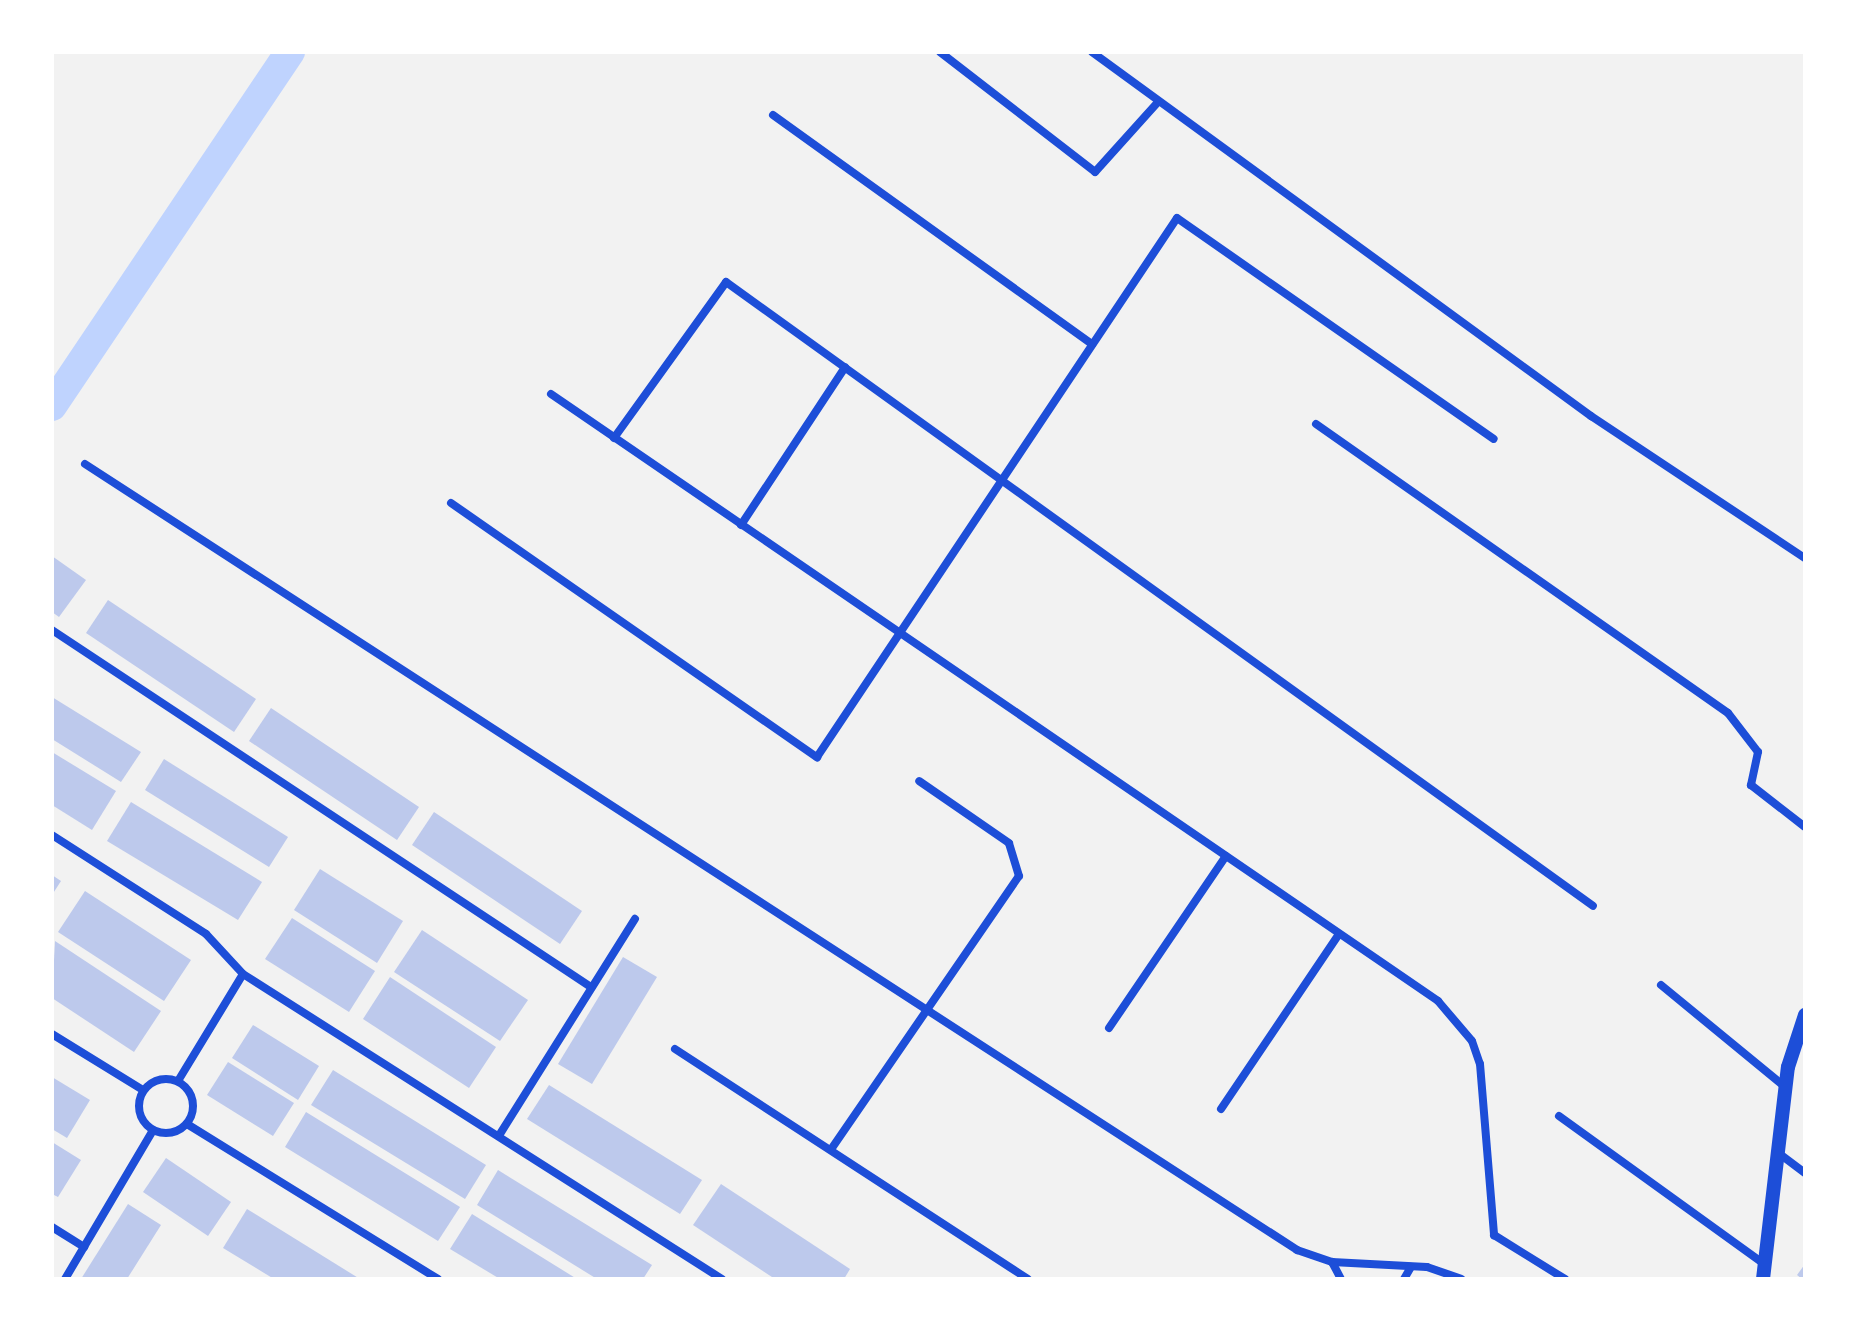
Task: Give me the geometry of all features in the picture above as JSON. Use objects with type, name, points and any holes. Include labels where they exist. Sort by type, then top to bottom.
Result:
[{"type":"street","points":[[940,52],[1095,172],[1158,102]]},
{"type":"street","points":[[1092,52],[1591,416],[1805,558]]},
{"type":"street","points":[[773,115],[1092,344]]},
{"type":"street","points":[[451,503],[817,757],[1177,218],[1494,439]]},
{"type":"street","points":[[614,438],[726,282],[1593,906]]},
{"type":"street","points":[[741,525],[845,367]]},
{"type":"street","points":[[551,394],[1438,1001],[1472,1041],[1494,1235],[1565,1279]]},
{"type":"street","points":[[1316,424],[1728,713],[1758,752],[1751,785],[1805,827]]},
{"type":"street","points":[[85,464],[928,1007],[1284,1242],[1332,1262],[1411,1267],[1461,1279]]},
{"type":"street","points":[[52,630],[591,987]]},
{"type":"street","points":[[832,1148],[1019,876],[1009,843],[919,781]]},
{"type":"street","points":[[52,835],[206,934],[243,974],[500,1134],[722,1279]]},
{"type":"street","points":[[1109,1028],[1226,856]]},
{"type":"street","points":[[500,1134],[635,919]]},
{"type":"street","points":[[1221,1109],[1339,934]]},
{"type":"street","points":[[178,1081],[243,974]]},
{"type":"street","points":[[1661,985],[1785,1087]]},
{"type":"street","points":[[1763,1271],[1785,1087],[1805,1015]]},
{"type":"street","points":[[52,1034],[143,1090]]},
{"type":"street","points":[[675,1049],[832,1148],[1028,1279]]},
{"type":"street","points":[[162,1078],[178,1081],[192,1095],[187,1124],[171,1133],[153,1130],[138,1108],[143,1090],[162,1078]]},
{"type":"street","points":[[1559,1116],[1763,1271]]},
{"type":"street","points":[[187,1124],[438,1279]]},
{"type":"street","points":[[65,1279],[153,1130]]},
{"type":"street","points":[[1776,1151],[1805,1173]]},
{"type":"street","points":[[52,1227],[84,1247]]},
{"type":"street","points":[[1332,1262],[1341,1279]]},
{"type":"street","points":[[1404,1279],[1411,1267]]},
{"type":"building","points":[[52,556],[86,580],[59,617],[52,612]]},
{"type":"building","points":[[108,600],[256,699],[234,732],[86,633]]},
{"type":"building","points":[[52,697],[141,752],[121,782],[52,739]]},
{"type":"building","points":[[271,708],[419,807],[397,840],[249,741]]},
{"type":"building","points":[[52,752],[116,791],[92,830],[52,805]]},
{"type":"building","points":[[164,759],[288,837],[269,867],[145,790]]},
{"type":"building","points":[[131,802],[262,882],[238,920],[107,841]]},
{"type":"building","points":[[434,812],[582,911],[560,944],[412,845]]},
{"type":"building","points":[[320,869],[403,921],[377,963],[294,910]]},
{"type":"building","points":[[52,875],[61,881],[52,895]]},
{"type":"building","points":[[85,891],[191,960],[164,1001],[58,932]]},
{"type":"building","points":[[292,918],[375,971],[349,1012],[265,959]]},
{"type":"building","points":[[422,930],[528,1000],[500,1041],[394,972]]},
{"type":"building","points":[[55,941],[161,1011],[134,1052],[52,998]]},
{"type":"building","points":[[623,957],[657,977],[592,1084],[558,1064]]},
{"type":"building","points":[[390,977],[496,1047],[469,1088],[363,1019]]},
{"type":"building","points":[[253,1025],[319,1066],[298,1100],[232,1058]]},
{"type":"building","points":[[228,1062],[294,1103],[273,1136],[207,1095]]},
{"type":"building","points":[[333,1070],[486,1165],[465,1199],[311,1105]]},
{"type":"building","points":[[52,1077],[90,1100],[67,1138],[52,1129]]},
{"type":"building","points":[[549,1085],[702,1180],[680,1214],[527,1119]]},
{"type":"building","points":[[306,1112],[460,1207],[438,1241],[285,1147]]},
{"type":"building","points":[[52,1142],[81,1160],[58,1197],[52,1194]]},
{"type":"building","points":[[166,1158],[231,1202],[208,1236],[143,1192]]},
{"type":"building","points":[[498,1170],[652,1265],[643,1279],[597,1279],[477,1205]]},
{"type":"building","points":[[721,1184],[850,1269],[844,1279],[775,1279],[693,1225]]},
{"type":"building","points":[[128,1204],[161,1225],[127,1279],[81,1279]]},
{"type":"building","points":[[247,1209],[360,1279],[274,1279],[223,1248]]},
{"type":"building","points":[[472,1214],[577,1279],[500,1279],[450,1249]]},
{"type":"building","points":[[1805,1264],[1805,1279],[1802,1279],[1797,1275]]},
{"type":"waterway","points":[[52,406],[290,52]]}]
